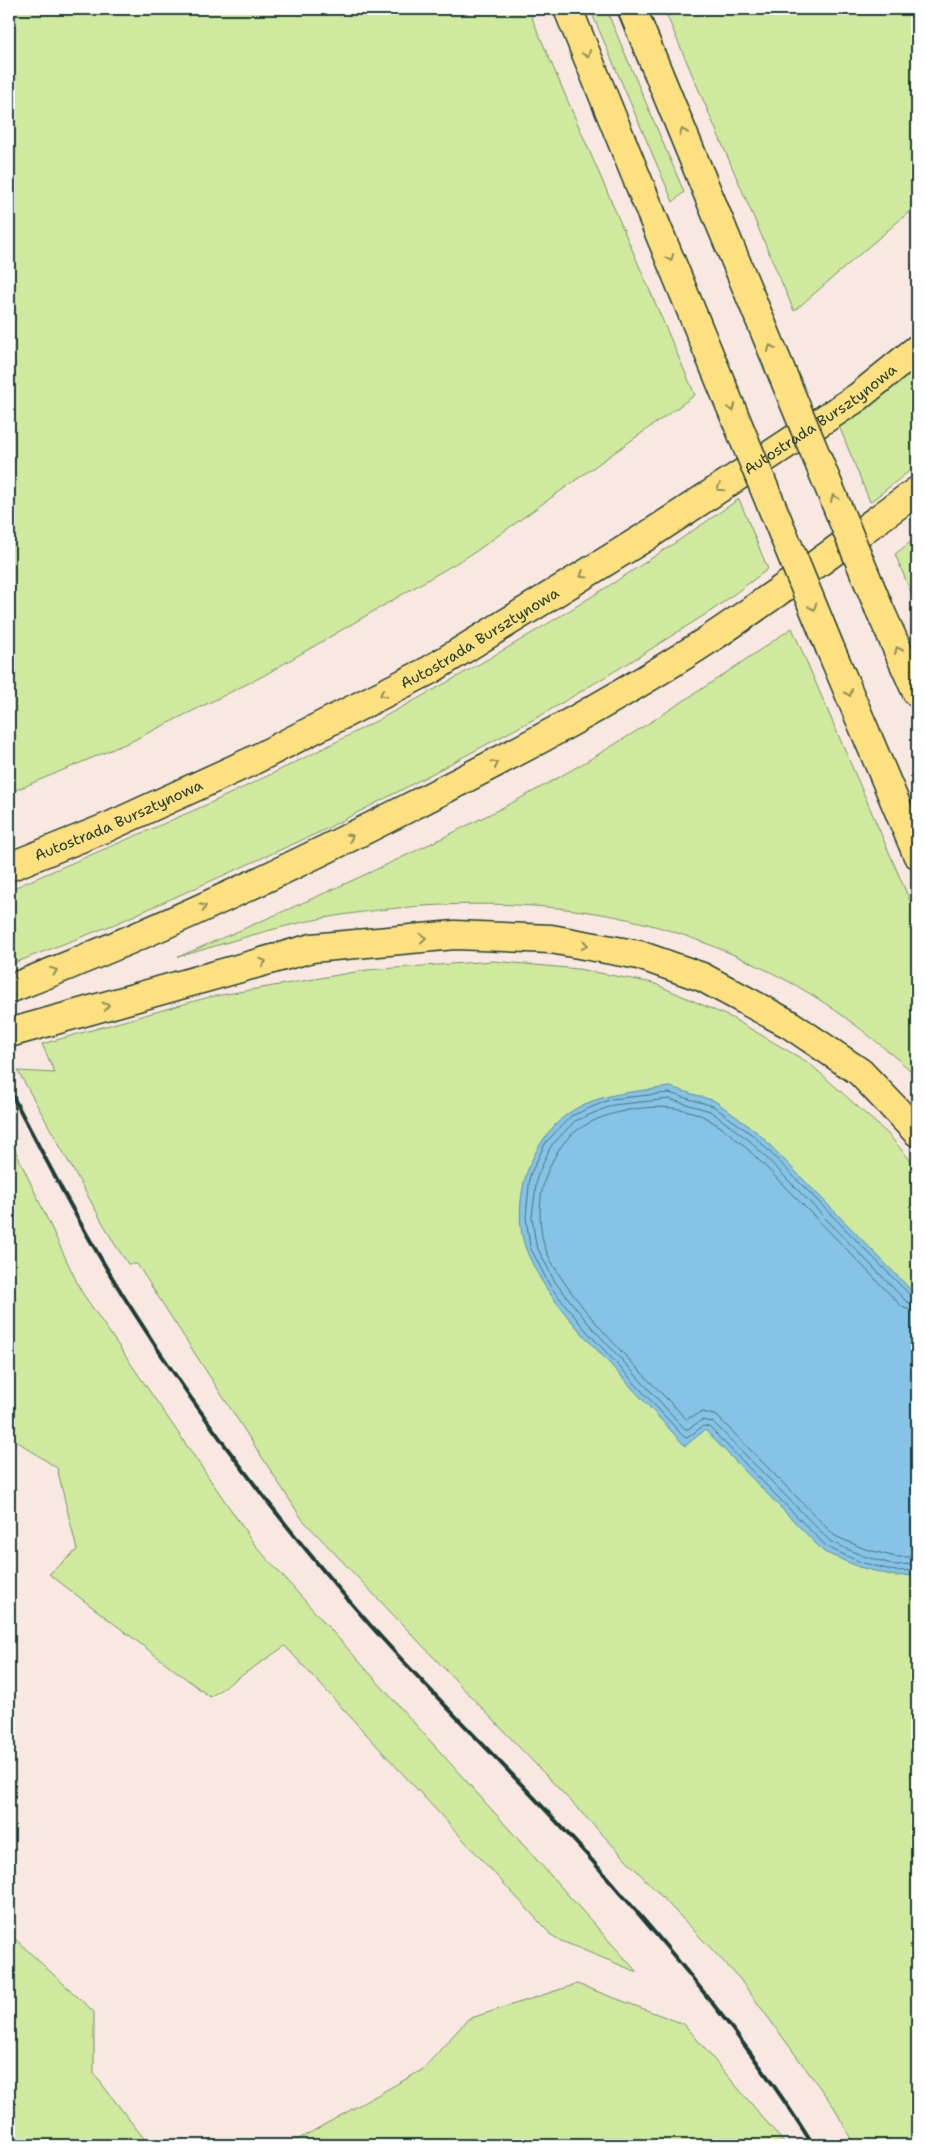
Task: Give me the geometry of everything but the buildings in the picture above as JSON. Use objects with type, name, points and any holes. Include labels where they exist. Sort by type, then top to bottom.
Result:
[{"type":"highway","points":[[568,9],[830,648],[917,854]]},
{"type":"highway","points":[[632,9],[879,608],[917,693]]},
{"type":"highway","name":"Autostrada Bursztynowa","points":[[9,867],[108,827],[252,762],[430,670],[688,510],[858,398],[917,349]]},
{"type":"highway","points":[[9,989],[103,953],[290,868],[498,762],[600,706],[706,642],[917,490]]},
{"type":"highway","points":[[9,1033],[312,948],[455,935],[551,939],[640,955],[702,977],[790,1024],[860,1072],[917,1132]]},
{"type":"green space","points":[[9,9],[528,9],[695,395],[475,552],[263,676],[132,741],[9,793]]},
{"type":"green space","points":[[590,9],[606,9],[684,192],[673,202]]},
{"type":"green space","points":[[664,9],[917,9],[917,205],[794,311]]},
{"type":"green space","points":[[917,365],[917,465],[870,502],[839,426]]},
{"type":"green space","points":[[739,499],[768,569],[714,609],[540,716],[320,832],[115,924],[9,965],[9,890],[208,804],[346,737],[480,664],[546,625],[612,584]]},
{"type":"green space","points":[[917,537],[917,607],[895,554]]},
{"type":"green space","points":[[792,628],[917,917],[917,1076],[844,1017],[797,986],[773,973],[722,950],[670,931],[643,923],[589,912],[523,905],[490,904],[456,904],[389,909],[324,918],[287,926],[178,957],[375,870],[529,794],[606,750]]},
{"type":"green space","points":[[493,961],[578,969],[653,983],[732,1018],[809,1063],[888,1134],[917,1168],[917,2145],[854,2145],[834,2107],[739,1978],[302,1519],[137,1264],[128,1264],[114,1243],[18,1071],[55,1073],[42,1044],[209,997],[367,970]]},
{"type":"green space","points":[[9,1137],[81,1291],[255,1545],[637,1972],[554,1938],[285,1646],[210,1697],[49,1574],[77,1550],[57,1468],[9,1436]]},
{"type":"green space","points":[[9,1936],[14,1938],[94,2012],[94,2074],[149,2145],[9,2145]]},
{"type":"green space","points":[[577,1984],[684,2024],[786,2145],[288,2145],[422,2070],[468,2019]]},
{"type":"water","points":[[670,1087],[715,1101],[758,1133],[917,1296],[917,1575],[895,1576],[859,1567],[824,1552],[705,1430],[685,1446],[563,1311],[533,1265],[526,1249],[521,1228],[522,1192],[532,1160],[544,1139],[557,1123],[572,1111],[589,1102],[626,1093]]},
{"type":"railway","points":[[9,1089],[65,1196],[110,1274],[182,1385],[242,1468],[305,1548],[371,1626],[569,1835],[654,1932],[738,2036],[813,2145]]}]
